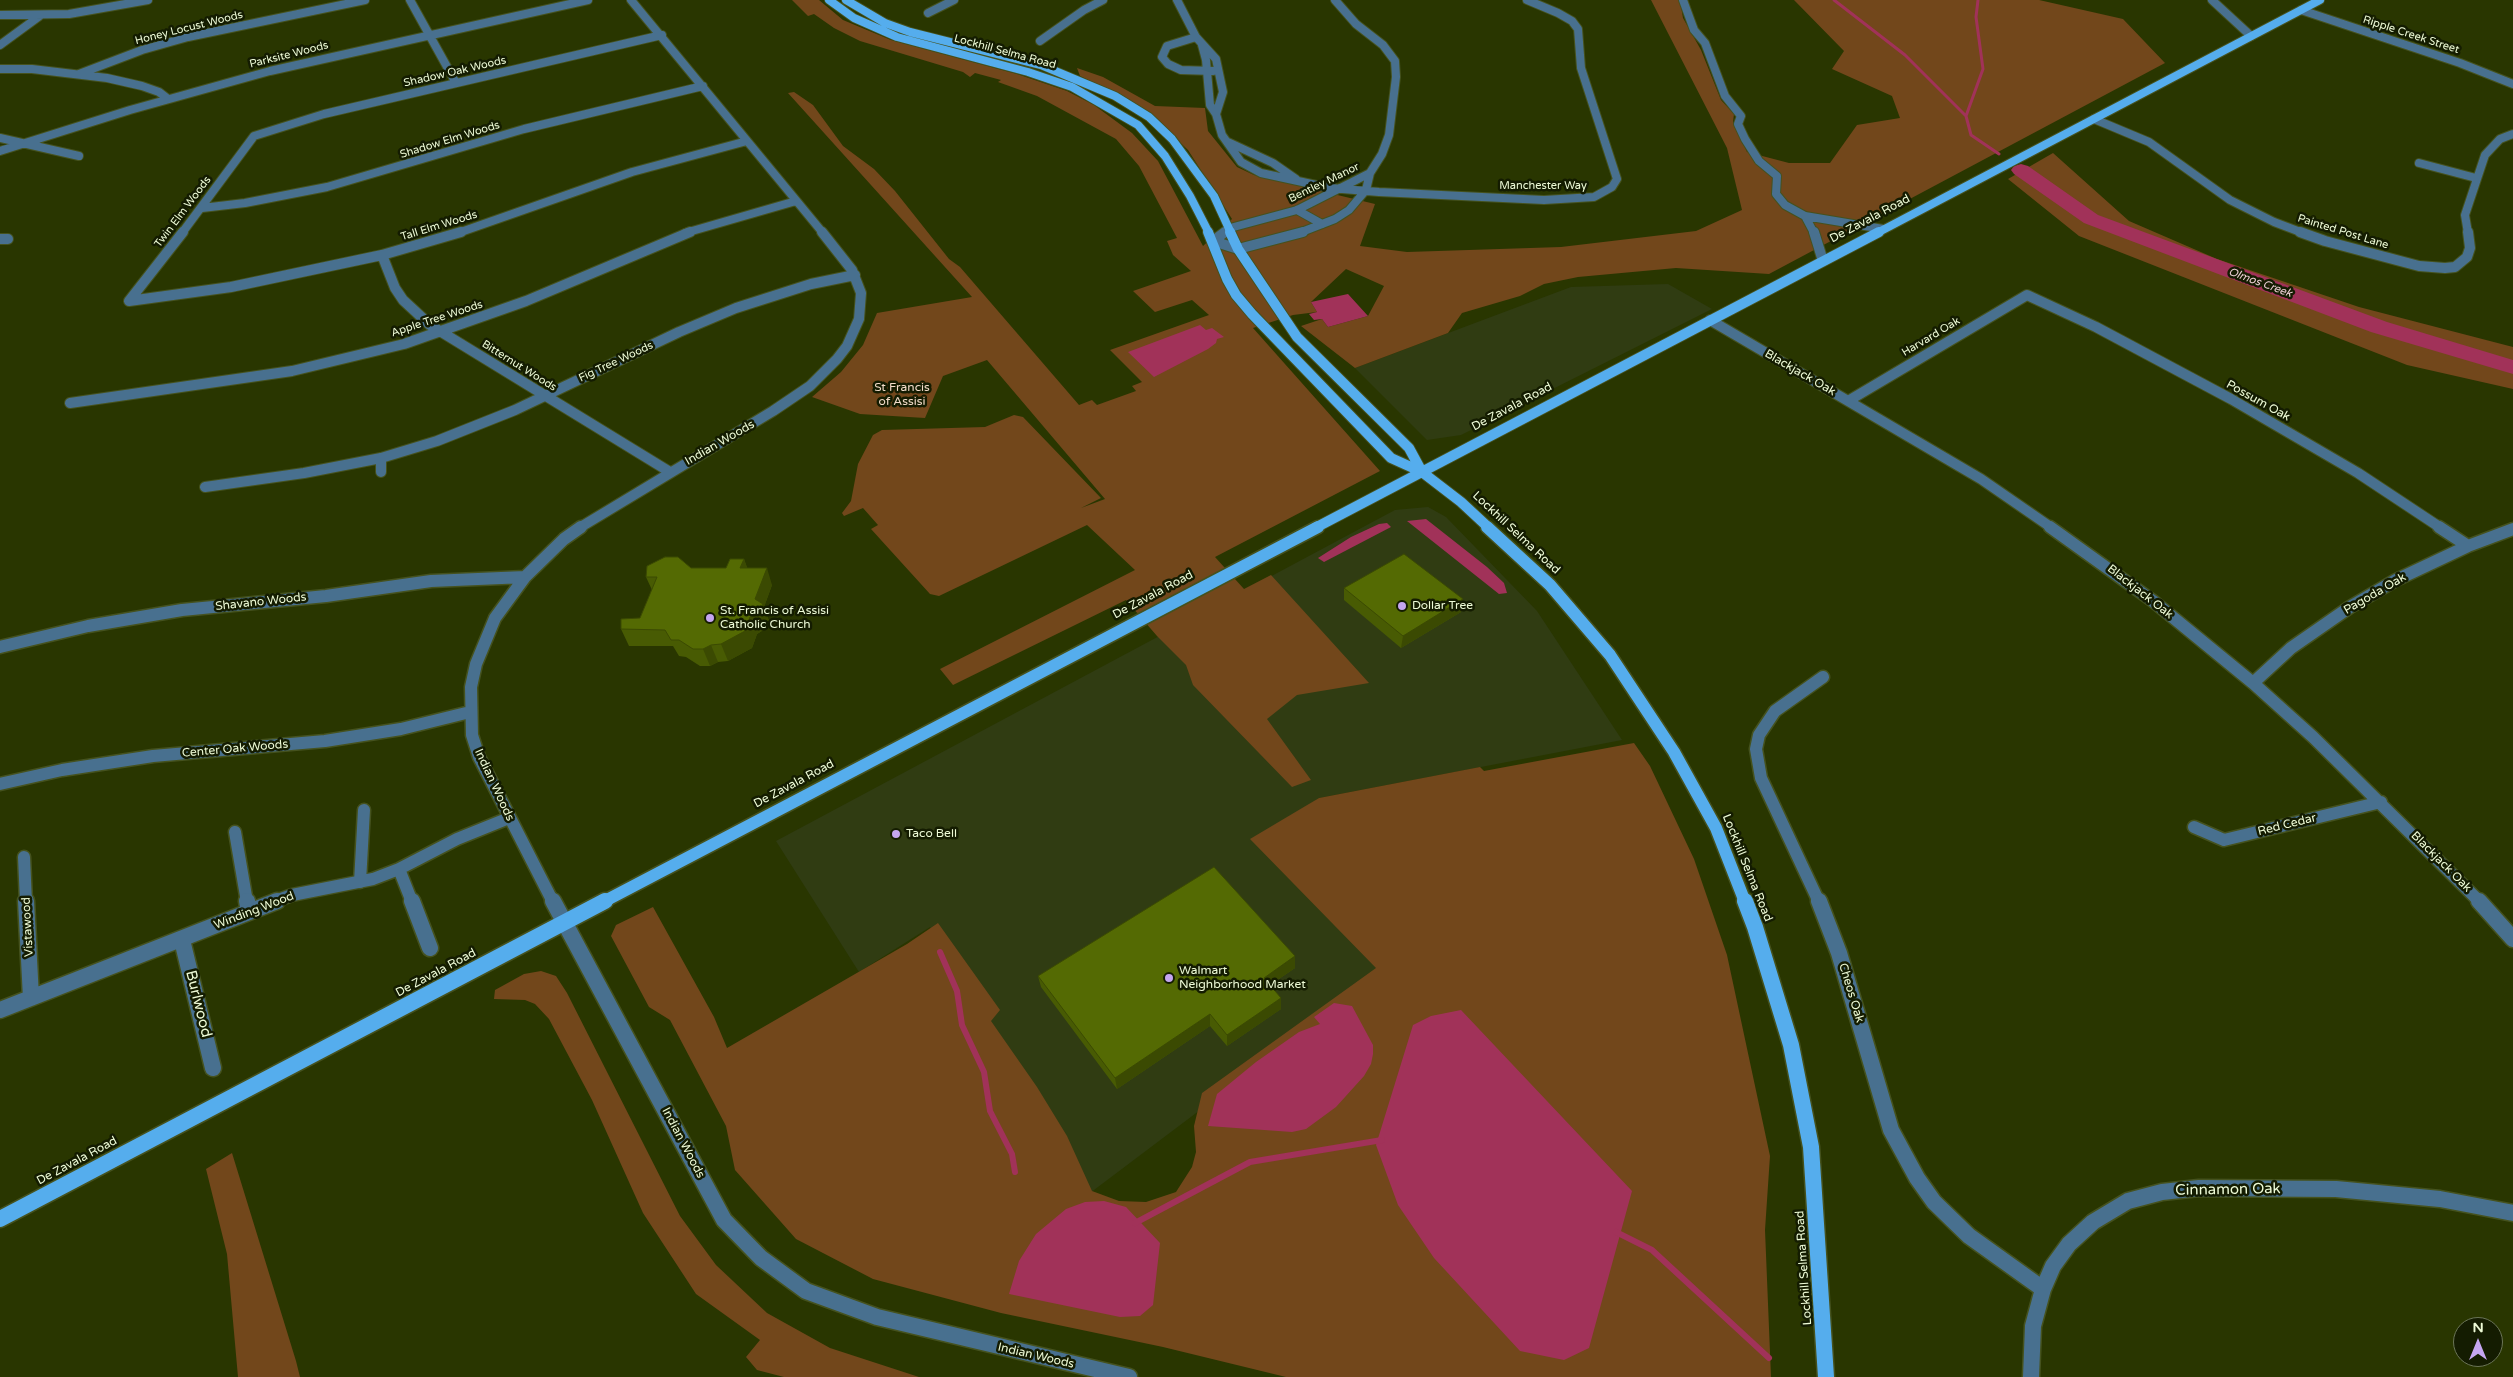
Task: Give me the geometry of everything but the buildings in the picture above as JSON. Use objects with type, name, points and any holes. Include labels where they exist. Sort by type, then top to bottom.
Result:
[{"type":"main road","name":"Lockhill Selma Road","points":[[829,0],[872,28],[930,48],[1052,79],[1094,98],[1138,125],[1165,156],[1190,196],[1213,241],[1236,295],[1252,314],[1274,334],[1331,398],[1391,458],[1422,472],[1461,502],[1550,585],[1610,655],[1674,752],[1716,828],[1755,927],[1791,1045],[1810,1147],[1826,1377]]},
{"type":"main road","name":"Lockhill Selma Road","points":[[846,0],[885,23],[941,41],[1041,65],[1091,84],[1149,117],[1181,150],[1214,196],[1238,249],[1297,337],[1409,448],[1422,472]]},
{"type":"main road","name":"De Zavala Road","points":[[0,1218],[2320,0]]},
{"type":"street","points":[[0,15],[82,12],[148,0]]},
{"type":"street","name":"Honey Locust Woods","points":[[79,74],[108,62],[178,40],[366,0]]},
{"type":"street","points":[[410,0],[456,83]]},
{"type":"street","points":[[552,0],[557,7]]},
{"type":"street","name":"Parksite Woods","points":[[0,151],[168,99],[270,71],[588,0]]},
{"type":"street","name":"Indian Woods","points":[[631,0],[662,35],[845,260],[855,275],[861,293],[859,319],[847,346],[825,373],[793,399],[587,522],[564,539],[525,577],[505,603],[484,640],[473,679],[470,712],[472,734],[479,757],[564,922],[724,1220],[761,1258],[806,1291],[877,1317],[1129,1377]]},
{"type":"street","points":[[928,13],[954,0]]},
{"type":"street","points":[[1040,41],[1084,10],[1103,0]]},
{"type":"street","points":[[1177,0],[1196,37],[1202,45],[1212,52],[1223,92],[1216,114]]},
{"type":"street","name":"Bentley Manor","points":[[1238,249],[1278,240],[1322,224],[1348,210],[1366,190],[1370,173],[1382,154],[1389,134],[1396,77],[1395,61],[1383,45],[1356,24],[1335,0]]},
{"type":"street","name":"Manchester Way","points":[[1202,45],[1206,60],[1205,72],[1210,105],[1216,114],[1218,126],[1233,154],[1250,168],[1273,176],[1341,188],[1553,199],[1594,197],[1612,187],[1617,179],[1582,68],[1578,29],[1572,21],[1558,12],[1527,0]]},
{"type":"street","points":[[1683,0],[1694,30],[1705,43],[1725,96],[1741,116],[1738,124],[1745,139],[1759,161],[1777,176],[1776,194],[1785,204],[1805,216],[1883,229]]},
{"type":"street","points":[[2212,0],[2251,36]]},
{"type":"street","name":"Ripple Creek Street","points":[[2301,10],[2473,67],[2513,84]]},
{"type":"street","points":[[0,45],[41,15]]},
{"type":"street","name":"Shadow Oak Woods","points":[[254,136],[324,114],[662,35]]},
{"type":"street","points":[[1196,37],[1167,46],[1162,53],[1162,57],[1168,64],[1180,70],[1218,71]]},
{"type":"street","points":[[930,48],[941,41]]},
{"type":"street","points":[[0,69],[79,74],[142,86],[159,92],[168,99]]},
{"type":"street","name":"Shadow Elm Woods","points":[[202,208],[245,203],[327,187],[524,129],[702,86]]},
{"type":"street","name":"Painted Post Lane","points":[[2094,119],[2157,146],[2213,188],[2259,216],[2325,241],[2419,266],[2445,268],[2455,266],[2467,257],[2470,248],[2465,222],[2466,215],[2485,154],[2500,139],[2513,134]]},
{"type":"street","name":"Twin Elm Woods","points":[[129,301],[202,208],[254,136]]},
{"type":"street","points":[[0,138],[79,156]]},
{"type":"street","name":"Tall Elm Woods","points":[[129,301],[241,286],[382,255],[461,232],[632,172],[747,141]]},
{"type":"street","points":[[1228,142],[1273,163],[1300,181]]},
{"type":"street","points":[[2419,163],[2476,178]]},
{"type":"street","name":"Bentley Manor","points":[[1213,241],[1230,228],[1274,218],[1297,210],[1370,173]]},
{"type":"street","name":"Apple Tree Woods","points":[[70,403],[292,371],[366,354],[440,332],[556,289],[685,233],[796,201]]},
{"type":"street","points":[[1297,210],[1322,224]]},
{"type":"street","points":[[1805,216],[1813,228],[1822,261]]},
{"type":"street","points":[[1213,241],[1238,249]]},
{"type":"street","name":"Bitternut Woods","points":[[382,255],[395,288],[403,300],[440,332],[670,472]]},
{"type":"street","name":"Fig Tree Woods","points":[[205,488],[304,473],[381,458],[483,424],[685,329],[736,308],[812,284],[855,275]]},
{"type":"street","name":"Harvard Oak","points":[[1848,401],[2026,294]]},
{"type":"street","name":"Possum Oak","points":[[2026,294],[2096,328],[2231,399],[2358,473],[2468,546]]},
{"type":"street","name":"Blackjack Oak","points":[[1710,320],[1981,480],[2033,514],[2153,601],[2252,683],[2381,802],[2462,882],[2513,939]]},
{"type":"street","points":[[381,458],[381,472]]},
{"type":"street","name":"Pagoda Oak","points":[[2252,683],[2291,648],[2350,607],[2396,580],[2468,546],[2513,528]]},
{"type":"street","name":"Shavano Woods","points":[[0,646],[88,626],[182,610],[326,596],[431,581],[525,577]]},
{"type":"street","name":"Cheos Oak","points":[[1823,677],[1775,711],[1767,720],[1759,735],[1756,749],[1761,778],[1819,901],[1839,953],[1891,1130],[1934,1202],[1969,1236],[1997,1258],[2043,1289]]},
{"type":"street","name":"Center Oak Woods","points":[[0,784],[62,770],[152,756],[325,741],[401,729],[470,712]]},
{"type":"street","name":"Red Cedar","points":[[2194,827],[2224,840],[2381,802]]},
{"type":"street","points":[[360,882],[364,810]]},
{"type":"street","name":"Winding Wood","points":[[0,1010],[182,940],[292,895],[360,882],[400,869],[457,839],[510,818]]},
{"type":"street","points":[[235,832],[249,912]]},
{"type":"street","name":"Vistawood","points":[[24,857],[31,998]]},
{"type":"street","points":[[400,869],[430,948]]},
{"type":"street","name":"Burlwood","points":[[182,940],[214,1068]]},
{"type":"street","name":"Cinnamon Oak","points":[[2031,1377],[2033,1326],[2043,1289],[2054,1266],[2069,1244],[2093,1222],[2128,1201],[2162,1192],[2199,1188],[2336,1189],[2440,1199],[2513,1213]]},
{"type":"shaded area","points":[[1668,284],[1712,309],[1461,435],[1427,440],[1355,368],[1571,287]]},
{"type":"shaded area","points":[[1348,294],[1368,316],[1328,327],[1322,319],[1314,320],[1309,314],[1317,312],[1311,302]]},
{"type":"shaded area","points":[[1200,325],[1206,330],[1212,328],[1224,337],[1217,339],[1216,343],[1208,349],[1154,377],[1128,352]]},
{"type":"shaded area","points":[[1428,507],[1446,517],[1537,611],[1622,740],[1319,798],[1288,818],[1415,948],[1090,1193],[930,927],[859,972],[776,841],[1395,510]]},
{"type":"shaded area","points":[[1426,519],[1487,567],[1504,583],[1507,593],[1499,594],[1407,521]]},
{"type":"shaded area","points":[[1387,523],[1391,527],[1324,562],[1318,558],[1351,537],[1379,524]]},
{"type":"shaded area","points":[[1334,1003],[1352,1006],[1373,1045],[1371,1064],[1364,1076],[1336,1107],[1306,1129],[1292,1132],[1208,1126],[1217,1094],[1256,1062],[1299,1032],[1320,1024],[1314,1017]]},
{"type":"shaded area","points":[[1461,1010],[1632,1191],[1589,1348],[1564,1360],[1520,1351],[1434,1258],[1398,1205],[1376,1145],[1413,1025],[1431,1016]]},
{"type":"shaded area","points":[[1104,1201],[1126,1207],[1160,1243],[1153,1305],[1140,1316],[1120,1317],[1009,1294],[1019,1261],[1036,1234],[1066,1209],[1085,1202]]},
{"type":"green space","name":"St Francis of Assisi","points":[[792,0],[819,0],[843,20],[891,40],[1017,74],[1067,91],[1094,105],[1132,133],[1158,161],[1203,246],[1232,219],[1188,150],[1150,114],[1131,101],[1080,76],[1077,68],[1103,77],[1155,106],[1205,108],[1208,131],[1237,167],[1254,175],[1375,204],[1360,246],[1407,252],[1561,247],[1696,231],[1742,210],[1727,148],[1651,0],[1680,0],[1683,18],[1701,50],[1721,100],[1734,114],[1733,122],[1747,152],[1789,163],[1830,163],[1857,125],[1900,118],[1892,96],[1832,69],[1844,51],[1794,0],[2039,0],[2123,19],[2165,63],[1769,274],[1676,268],[1578,277],[1544,284],[1520,296],[1462,313],[1448,333],[1355,368],[1301,326],[1322,319],[1328,327],[1368,316],[1384,286],[1346,269],[1311,302],[1317,312],[1293,315],[1253,328],[1380,471],[1215,557],[1244,589],[1271,575],[1369,683],[1297,695],[1267,719],[1311,780],[1292,787],[1193,685],[1186,665],[1157,636],[1126,600],[953,685],[940,669],[1135,570],[1087,525],[939,596],[930,594],[871,529],[878,525],[863,508],[844,516],[842,513],[851,501],[858,464],[873,435],[882,430],[985,427],[1014,415],[1023,417],[1101,498],[1081,508],[1105,499],[987,360],[943,376],[925,418],[860,414],[812,397],[841,372],[863,345],[877,313],[972,297],[788,93],[794,92],[813,105],[843,146],[874,169],[895,191],[949,259],[960,267],[1079,405],[1092,400],[1097,405],[1136,391],[1132,386],[1142,382],[1110,350],[1209,315],[1192,300],[1155,312],[1133,291],[1191,271],[1173,255],[1167,241],[1177,238],[1139,166],[1116,139],[1037,96],[998,82],[1001,80],[975,73],[970,77],[963,72],[860,41],[834,28],[814,14],[808,16]]},
{"type":"green space","points":[[2053,153],[2129,221],[2217,259],[2359,307],[2513,347],[2513,389],[2407,365],[2079,236],[2008,179]]},
{"type":"green space","points":[[1634,743],[1650,766],[1694,859],[1727,955],[1770,1156],[1765,1230],[1771,1377],[1286,1377],[1163,1347],[1001,1313],[873,1279],[796,1239],[735,1170],[726,1126],[670,1020],[649,1007],[611,936],[616,925],[653,907],[714,1017],[727,1048],[907,944],[938,923],[1000,1010],[991,1021],[1037,1087],[1067,1136],[1092,1191],[1119,1201],[1146,1202],[1176,1192],[1192,1167],[1196,1152],[1194,1126],[1202,1093],[1376,968],[1250,839],[1319,798],[1480,767],[1484,771]]},
{"type":"green space","points":[[541,971],[556,976],[567,993],[680,1216],[716,1265],[767,1313],[830,1348],[919,1377],[784,1377],[757,1370],[746,1357],[760,1340],[696,1294],[643,1213],[592,1100],[549,1019],[535,1004],[525,1000],[494,999],[495,990],[524,974]]},
{"type":"green space","points":[[232,1153],[300,1377],[238,1377],[227,1254],[206,1169]]},
{"type":"waterway","points":[[1834,0],[1905,55],[1966,116]]},
{"type":"waterway","name":"Olmos Creek","points":[[1966,116],[1983,69],[1976,17],[1978,0]]},
{"type":"waterway","name":"Olmos Creek","points":[[1966,116],[1971,135],[1999,154]]},
{"type":"waterway","name":"Olmos Creek","points":[[2021,170],[2091,219],[2189,254],[2379,327],[2513,367]]},
{"type":"waterway","points":[[940,952],[957,991],[962,1025],[984,1072],[990,1111],[1012,1154],[1015,1172]]},
{"type":"waterway","points":[[1135,1223],[1250,1162],[1382,1140]]},
{"type":"waterway","points":[[1616,1232],[1652,1250],[1769,1358]]},
{"type":"place","name":"Dollar Tree","points":[[1402,606]]},
{"type":"place","name":"St. Francis of Assisi Catholic Church","points":[[710,618]]},
{"type":"place","name":"Taco Bell","points":[[896,834]]},
{"type":"place","name":"Walmart Neighborhood Market","points":[[1169,978]]}]
